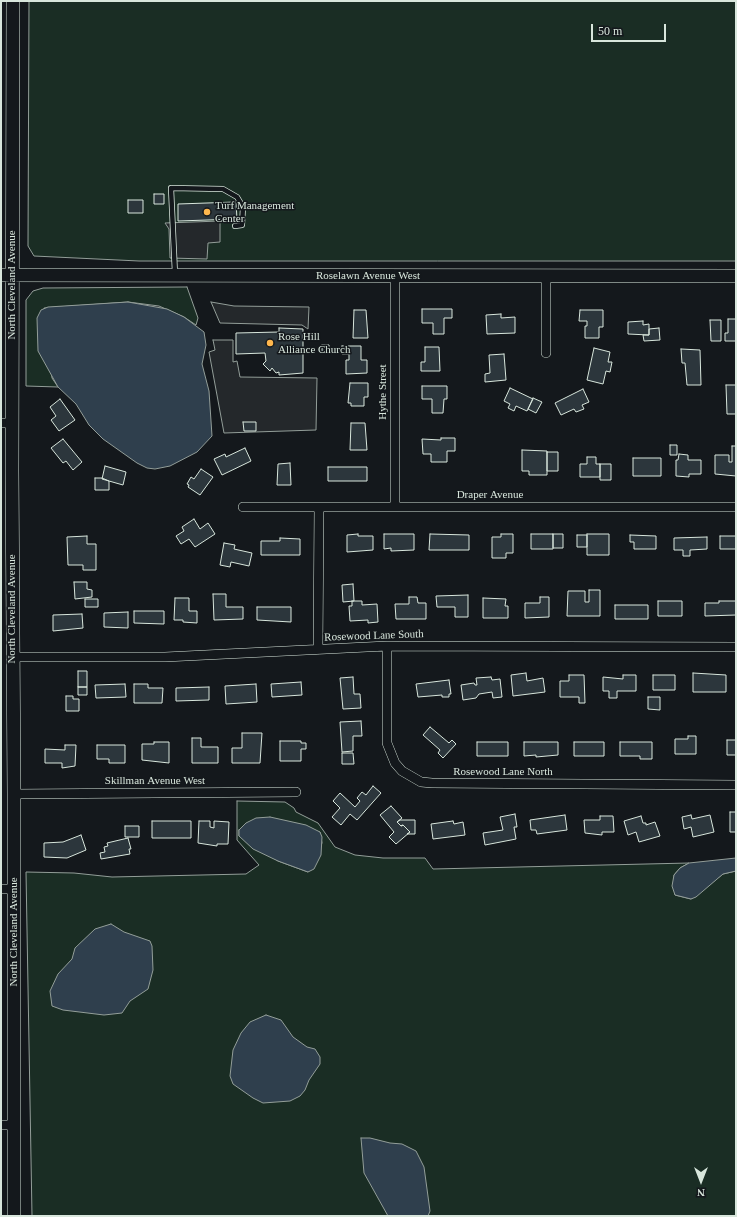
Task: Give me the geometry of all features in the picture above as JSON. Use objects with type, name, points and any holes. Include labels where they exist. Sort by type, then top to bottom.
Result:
[{"type":"main road","name":"North Cleveland Avenue","points":[[13,1],[7,275],[6,423],[14,794],[14,889],[7,1125],[14,1216]]},
{"type":"main road","name":"Roselawn Avenue West","points":[[7,275],[395,277],[736,276]]},
{"type":"street","points":[[546,276],[546,353]]},
{"type":"street","name":"Hythe Street","points":[[395,277],[395,507]]},
{"type":"street","name":"Draper Avenue","points":[[243,507],[736,507]]},
{"type":"street","points":[[318,650],[319,507]]},
{"type":"street","name":"Rosewood Lane South","points":[[12,657],[165,657],[387,646],[736,647]]},
{"type":"street","name":"Rosewood Lane North","points":[[387,646],[387,743],[392,758],[402,771],[421,782],[736,785]]},
{"type":"street","name":"Skillman Avenue West","points":[[14,794],[296,792]]},
{"type":"street","points":[[1,889],[14,889]]},
{"type":"lane","points":[[176,276],[171,188],[223,189],[236,197],[243,206],[242,226],[235,226]]},
{"type":"green space","points":[[29,1],[736,1],[736,261],[139,261],[34,256],[28,246]]},
{"type":"green space","points":[[187,287],[198,318],[196,325],[184,317],[159,306],[128,302],[44,308],[52,378],[58,387],[26,386],[26,300],[33,291],[43,288]]},
{"type":"green space","points":[[237,801],[285,802],[294,808],[296,812],[318,823],[335,847],[355,855],[383,858],[425,858],[433,869],[689,863],[680,868],[674,875],[675,895],[691,899],[723,874],[736,871],[736,1216],[32,1216],[26,872],[74,873],[112,877],[246,874],[259,865],[237,840]],"holes":[[[239,830],[320,832],[322,843],[308,872],[278,861],[239,836]]]},
{"type":"shaded area","points":[[220,221],[220,242],[208,243],[207,259],[170,258],[169,229],[165,223]]},
{"type":"shaded area","points":[[211,302],[234,306],[309,307],[308,329],[302,325],[220,323]]},
{"type":"shaded area","points":[[213,340],[233,340],[233,362],[237,361],[240,377],[317,378],[316,430],[224,433],[209,352],[215,350]]},
{"type":"water","points":[[128,302],[167,309],[184,317],[204,332],[206,345],[202,364],[209,391],[212,436],[197,452],[170,466],[155,469],[147,468],[137,463],[103,439],[89,425],[76,404],[58,387],[38,351],[37,318],[41,310],[48,307]]},
{"type":"water","points":[[270,817],[306,825],[320,832],[322,837],[321,855],[314,869],[308,872],[278,861],[253,849],[239,836],[239,830],[246,823],[256,818]]},
{"type":"water","points":[[736,858],[736,871],[723,874],[696,897],[691,899],[675,895],[672,886],[674,875],[680,868],[689,863]]},
{"type":"water","points":[[111,924],[124,932],[150,941],[152,946],[153,970],[148,989],[130,1001],[122,1013],[104,1015],[63,1010],[52,1006],[50,991],[58,974],[72,959],[75,948],[95,929]]},
{"type":"water","points":[[266,1015],[281,1020],[293,1037],[307,1047],[315,1049],[320,1057],[320,1064],[309,1080],[305,1090],[300,1096],[290,1101],[263,1103],[233,1084],[230,1076],[233,1050],[241,1033],[250,1022]]},
{"type":"water","points":[[361,1138],[370,1138],[390,1143],[402,1144],[416,1151],[424,1167],[430,1211],[428,1216],[388,1216],[364,1173]]},
{"type":"building","points":[[154,194],[164,194],[164,204],[154,204]]},
{"type":"building","points":[[128,200],[143,200],[143,213],[128,213]]},
{"type":"building","name":"Turf Management Center","points":[[236,202],[237,219],[178,221],[178,204]]},
{"type":"building","points":[[422,309],[452,309],[452,318],[444,318],[444,334],[433,334],[433,323],[422,323]]},
{"type":"building","points":[[354,310],[366,310],[368,338],[353,338]]},
{"type":"building","points":[[580,310],[603,310],[603,327],[599,327],[599,338],[585,338],[585,326],[587,326],[587,321],[579,321]]},
{"type":"building","points":[[501,314],[501,318],[515,317],[515,333],[487,334],[486,315]]},
{"type":"building","points":[[728,319],[736,319],[736,341],[725,341],[725,333],[728,333]]},
{"type":"building","points":[[710,320],[721,320],[721,341],[711,341]]},
{"type":"building","points":[[643,321],[643,325],[649,324],[649,335],[628,334],[628,322]]},
{"type":"building","name":"Rose Hill Alliance Church","points":[[279,328],[303,329],[303,373],[279,375],[279,372],[276,373],[272,368],[270,371],[263,364],[266,361],[265,353],[236,354],[236,333],[279,332]]},
{"type":"building","points":[[659,328],[660,340],[644,341],[643,335],[649,335],[649,329]]},
{"type":"building","points":[[322,345],[329,345],[329,352],[322,352]]},
{"type":"building","points":[[342,346],[361,346],[361,360],[367,360],[367,373],[346,374],[346,360],[349,360],[349,354],[342,354]]},
{"type":"building","points":[[425,347],[439,347],[440,371],[421,371],[421,362],[425,362]]},
{"type":"building","points":[[594,348],[610,352],[608,362],[612,362],[610,372],[606,371],[603,384],[587,380]]},
{"type":"building","points":[[681,349],[700,350],[701,385],[687,385],[685,363],[682,363]]},
{"type":"building","points":[[504,354],[506,380],[485,382],[485,374],[490,373],[489,355]]},
{"type":"building","points":[[350,383],[368,383],[368,397],[364,397],[364,406],[351,406],[351,403],[348,403]]},
{"type":"building","points":[[726,385],[736,385],[736,414],[727,414]]},
{"type":"building","points":[[422,386],[447,386],[447,399],[444,399],[443,413],[432,413],[432,399],[422,399]]},
{"type":"building","points":[[510,388],[533,399],[527,411],[516,406],[514,411],[508,408],[510,404],[504,401]]},
{"type":"building","points":[[583,389],[589,402],[582,405],[584,409],[576,412],[574,409],[561,415],[555,403]]},
{"type":"building","points":[[533,398],[542,402],[536,413],[528,409]]},
{"type":"building","points":[[60,399],[75,420],[59,431],[51,420],[56,416],[50,407]]},
{"type":"building","points":[[243,422],[256,422],[256,431],[244,431]]},
{"type":"building","points":[[351,423],[365,423],[367,450],[350,450]]},
{"type":"building","points":[[441,438],[455,438],[455,451],[447,451],[447,462],[431,462],[431,454],[423,454],[422,439],[441,440]]},
{"type":"building","points":[[63,439],[82,462],[73,470],[66,461],[63,463],[51,448]]},
{"type":"building","points":[[670,445],[677,445],[677,455],[670,455]]},
{"type":"building","points":[[732,446],[736,446],[736,476],[715,474],[715,455],[729,455],[729,462],[732,462]]},
{"type":"building","points":[[245,448],[251,461],[222,475],[214,459],[225,454],[226,457]]},
{"type":"building","points":[[522,450],[547,451],[547,475],[529,475],[529,471],[522,471]]},
{"type":"building","points":[[547,452],[558,452],[558,471],[547,471]]},
{"type":"building","points":[[679,454],[688,455],[688,460],[701,460],[701,474],[689,474],[689,477],[676,476],[676,460],[678,460]]},
{"type":"building","points":[[587,457],[596,457],[596,464],[600,464],[600,477],[580,477],[580,464],[587,464]]},
{"type":"building","points":[[633,458],[661,458],[661,476],[633,476]]},
{"type":"building","points":[[290,463],[291,485],[277,485],[278,464]]},
{"type":"building","points":[[600,464],[611,464],[611,480],[600,480]]},
{"type":"building","points":[[105,466],[126,472],[123,485],[102,479]]},
{"type":"building","points":[[328,467],[367,467],[367,481],[328,481]]},
{"type":"building","points":[[201,469],[213,477],[200,495],[188,487],[189,485],[187,484],[191,477],[194,479]]},
{"type":"building","points":[[95,478],[102,478],[109,481],[109,490],[95,490]]},
{"type":"building","points":[[194,519],[200,529],[208,523],[215,534],[195,547],[189,539],[181,544],[176,536],[184,531],[182,527]]},
{"type":"building","points":[[358,534],[358,536],[373,536],[373,550],[347,552],[347,535]]},
{"type":"building","points":[[384,534],[414,534],[414,550],[391,551],[391,548],[384,549]]},
{"type":"building","points":[[430,534],[469,535],[469,550],[429,550]]},
{"type":"building","points":[[501,534],[513,534],[513,553],[506,553],[506,558],[492,558],[492,537],[501,537]]},
{"type":"building","points":[[531,534],[553,534],[553,549],[531,549]]},
{"type":"building","points":[[553,534],[563,534],[563,548],[553,548]]},
{"type":"building","points":[[587,534],[609,534],[609,555],[587,555]]},
{"type":"building","points":[[577,535],[587,535],[587,547],[577,547]]},
{"type":"building","points":[[630,535],[656,536],[656,549],[634,549],[634,542],[630,542]]},
{"type":"building","points":[[87,536],[87,544],[96,544],[96,570],[83,570],[83,565],[68,565],[67,537]]},
{"type":"building","points":[[720,536],[736,536],[736,549],[720,549]]},
{"type":"building","points":[[707,537],[707,549],[690,550],[690,556],[683,556],[683,550],[674,550],[674,538]]},
{"type":"building","points":[[280,538],[300,539],[300,555],[261,555],[261,541],[280,541]]},
{"type":"building","points":[[224,543],[235,545],[234,549],[252,553],[249,566],[231,562],[230,567],[220,565]]},
{"type":"building","points":[[74,582],[87,582],[87,589],[92,590],[92,597],[75,599]]},
{"type":"building","points":[[353,584],[354,601],[343,602],[342,585]]},
{"type":"building","points":[[589,590],[600,590],[600,616],[567,616],[568,591],[585,591],[585,602],[589,602]]},
{"type":"building","points":[[213,594],[226,594],[226,607],[243,607],[243,619],[214,620]]},
{"type":"building","points":[[468,595],[468,617],[455,617],[455,607],[437,607],[436,596]]},
{"type":"building","points":[[409,597],[417,597],[418,603],[426,603],[426,619],[396,619],[395,604],[409,604]]},
{"type":"building","points":[[540,597],[549,597],[549,617],[525,618],[525,603],[540,603]]},
{"type":"building","points":[[175,598],[189,598],[189,611],[197,611],[197,623],[174,620]]},
{"type":"building","points":[[483,598],[506,599],[505,606],[508,606],[508,618],[483,618]]},
{"type":"building","points":[[85,599],[98,599],[98,607],[85,607]]},
{"type":"building","points":[[352,601],[362,601],[362,605],[377,604],[378,622],[368,623],[368,620],[350,621],[349,606],[352,606]]},
{"type":"building","points":[[658,601],[682,601],[682,616],[658,616]]},
{"type":"building","points":[[719,601],[736,601],[736,615],[705,616],[705,603],[719,603]]},
{"type":"building","points":[[615,605],[648,605],[648,619],[615,619]]},
{"type":"building","points":[[257,607],[291,607],[291,622],[257,620]]},
{"type":"building","points":[[134,611],[164,611],[164,624],[134,623]]},
{"type":"building","points":[[128,612],[128,628],[104,627],[104,613]]},
{"type":"building","points":[[82,614],[83,628],[53,631],[53,615]]},
{"type":"building","points":[[78,671],[87,671],[87,687],[78,687]]},
{"type":"building","points":[[526,673],[527,681],[543,678],[545,692],[513,696],[511,675]]},
{"type":"building","points":[[693,673],[726,675],[726,692],[693,692]]},
{"type":"building","points":[[569,675],[584,675],[585,703],[579,703],[579,697],[560,697],[560,681],[569,681]]},
{"type":"building","points":[[623,675],[636,675],[636,691],[617,691],[617,698],[609,698],[609,691],[603,691],[603,677],[623,679]]},
{"type":"building","points":[[653,675],[675,675],[675,690],[653,690]]},
{"type":"building","points":[[353,677],[354,694],[360,694],[361,708],[343,709],[340,678]]},
{"type":"building","points":[[491,677],[492,680],[500,679],[502,697],[493,698],[492,692],[479,694],[476,698],[463,700],[461,685],[474,683],[477,685],[476,678]]},
{"type":"building","points":[[449,680],[451,694],[449,694],[449,697],[442,697],[442,695],[418,697],[416,684]]},
{"type":"building","points":[[301,682],[302,695],[272,697],[271,684]]},
{"type":"building","points":[[125,684],[126,697],[96,698],[95,685]]},
{"type":"building","points":[[134,684],[148,684],[148,688],[163,688],[162,703],[134,703]]},
{"type":"building","points":[[256,684],[257,702],[226,704],[225,686]]},
{"type":"building","points":[[78,687],[87,687],[87,695],[78,695]]},
{"type":"building","points":[[209,687],[209,700],[176,701],[176,688]]},
{"type":"building","points":[[66,696],[73,696],[73,699],[79,699],[79,711],[66,711]]},
{"type":"building","points":[[648,697],[660,697],[660,710],[648,709]]},
{"type":"building","points":[[361,721],[362,736],[353,736],[353,751],[342,752],[340,722]]},
{"type":"building","points":[[430,727],[449,743],[452,740],[456,744],[443,758],[438,753],[440,750],[423,735]]},
{"type":"building","points":[[242,733],[262,733],[260,763],[232,763],[232,748],[242,748]]},
{"type":"building","points":[[688,736],[696,736],[696,754],[675,754],[675,739],[688,739]]},
{"type":"building","points":[[192,738],[201,738],[201,747],[218,747],[218,763],[192,763]]},
{"type":"building","points":[[727,740],[736,740],[736,755],[727,755]]},
{"type":"building","points":[[280,741],[301,741],[301,743],[306,743],[306,749],[301,749],[301,761],[280,761]]},
{"type":"building","points":[[154,742],[169,742],[169,763],[142,760],[142,744],[154,744]]},
{"type":"building","points":[[477,742],[508,742],[508,756],[477,756]]},
{"type":"building","points":[[524,742],[558,742],[558,755],[536,757],[536,755],[524,756]]},
{"type":"building","points":[[574,742],[604,742],[604,756],[574,756]]},
{"type":"building","points":[[620,742],[652,742],[652,759],[640,759],[640,756],[620,756]]},
{"type":"building","points":[[65,745],[76,745],[75,766],[62,768],[62,763],[45,763],[45,749],[65,750]]},
{"type":"building","points":[[97,745],[125,745],[125,763],[109,763],[109,759],[97,759]]},
{"type":"building","points":[[342,753],[353,753],[354,764],[342,764]]},
{"type":"building","points":[[373,786],[381,793],[357,820],[350,814],[341,825],[332,817],[340,808],[333,801],[340,793],[355,807],[360,801],[357,798],[362,792],[366,795]]},
{"type":"building","points":[[391,806],[402,818],[397,822],[401,826],[403,825],[410,832],[396,844],[389,837],[394,832],[380,815]]},
{"type":"building","points":[[730,812],[736,812],[736,832],[730,832]]},
{"type":"building","points":[[515,814],[517,827],[514,827],[516,839],[485,845],[483,833],[503,830],[500,817]]},
{"type":"building","points":[[565,815],[567,830],[537,834],[536,830],[531,830],[530,820]]},
{"type":"building","points":[[691,815],[692,819],[710,815],[714,832],[693,837],[691,827],[684,829],[682,817]]},
{"type":"building","points":[[600,816],[613,816],[614,832],[602,832],[602,835],[585,833],[584,820],[600,820]]},
{"type":"building","points":[[641,816],[643,823],[646,823],[646,825],[655,822],[660,836],[639,842],[636,832],[628,835],[624,821]]},
{"type":"building","points":[[400,820],[415,820],[415,834],[407,834],[410,832],[403,825],[401,826],[397,822]]},
{"type":"building","points":[[152,821],[191,821],[191,838],[152,838]]},
{"type":"building","points":[[199,821],[210,821],[210,827],[214,828],[214,821],[229,822],[228,844],[217,844],[217,846],[198,843]]},
{"type":"building","points":[[453,821],[454,824],[463,822],[465,835],[433,839],[431,824]]},
{"type":"building","points":[[125,826],[139,826],[139,837],[125,837]]},
{"type":"building","points":[[81,835],[86,850],[67,858],[44,857],[44,843],[63,842]]},
{"type":"building","points":[[128,838],[131,849],[129,849],[130,854],[101,859],[100,853],[105,852],[104,847],[108,846],[107,843]]},
{"type":"place","name":"Turf Management Center","points":[[207,212]]},
{"type":"place","name":"Rose Hill Alliance Church","points":[[270,343]]}]
